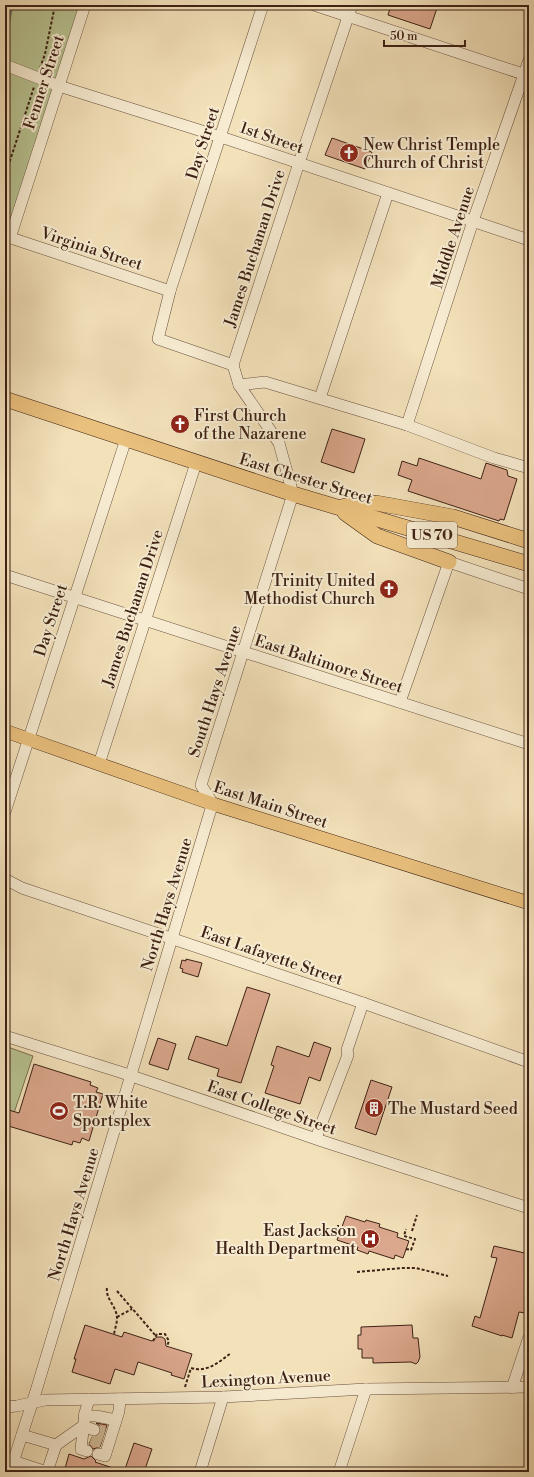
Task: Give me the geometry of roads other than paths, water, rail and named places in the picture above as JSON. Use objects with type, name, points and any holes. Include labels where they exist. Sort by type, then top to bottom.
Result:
[{"type":"highway","name":"East Chester Street","points":[[5,399],[294,494],[529,564]]},
{"type":"highway","points":[[336,506],[376,503],[453,517],[529,541]]},
{"type":"highway","points":[[336,506],[377,536],[449,562]]},
{"type":"main road","name":"East Main Street","points":[[5,731],[213,804],[529,903]]},
{"type":"street","name":"Fenner Street","points":[[7,237],[85,5]]},
{"type":"street","name":"Day Street","points":[[233,365],[158,339],[170,291],[263,5]]},
{"type":"street","points":[[314,5],[527,76]]},
{"type":"street","name":"James Buchanan Drive","points":[[233,365],[352,5]]},
{"type":"street","name":"Middle Avenue","points":[[407,425],[473,221],[527,76],[529,60]]},
{"type":"street","name":"1st Street","points":[[5,65],[59,86],[221,137],[529,240]]},
{"type":"street","points":[[320,398],[388,193]]},
{"type":"street","name":"Virginia Street","points":[[7,237],[170,291]]},
{"type":"street","points":[[233,365],[239,385],[278,444],[294,494]]},
{"type":"street","points":[[239,385],[265,382],[407,425],[494,458],[529,468]]},
{"type":"street","name":"Day Street","points":[[5,812],[126,438]]},
{"type":"street","name":"James Buchanan Drive","points":[[98,764],[196,463]]},
{"type":"street","name":"South Hays Avenue","points":[[213,804],[201,785],[294,494]]},
{"type":"street","points":[[400,702],[449,562],[529,589]]},
{"type":"street","name":"East Baltimore Street","points":[[5,574],[529,744]]},
{"type":"street","name":"North Hays Avenue","points":[[10,1472],[33,1402],[213,804]]},
{"type":"street","name":"East Lafayette Street","points":[[5,879],[22,888],[363,1003],[529,1062]]},
{"type":"street","points":[[316,1138],[348,1055],[347,1050],[363,1003]]},
{"type":"street","name":"East College Street","points":[[5,1036],[131,1076],[529,1208]]},
{"type":"street","points":[[512,1388],[529,1337]]},
{"type":"street","name":"Lexington Avenue","points":[[5,1407],[46,1400],[223,1397],[366,1389],[529,1388]]},
{"type":"street","points":[[339,1472],[366,1389]]},
{"type":"street","points":[[200,1472],[223,1397]]},
{"type":"street","points":[[98,1454],[104,1456],[107,1439],[119,1411],[120,1399]]},
{"type":"street","points":[[87,1451],[81,1449],[87,1430],[89,1400]]},
{"type":"street","points":[[22,1435],[56,1445],[87,1430],[96,1416],[116,1420]]},
{"type":"street","points":[[13,1461],[47,1472],[56,1445]]},
{"type":"waterway","points":[[5,37],[12,5]]},
{"type":"tunnel","points":[[94,1430],[105,1433]]},
{"type":"tunnel","points":[[91,1439],[102,1443]]},
{"type":"place","name":"New Christ Temple Church of Christ","points":[[349,153]]},
{"type":"place","name":"First Church of the Nazarene","points":[[180,424]]},
{"type":"place","name":"Trinity United Methodist Church","points":[[389,589]]},
{"type":"place","name":"The Mustard Seed","points":[[374,1108]]},
{"type":"place","name":"T.R. White Sportsplex","points":[[59,1111]]},
{"type":"place","name":"East Jackson Health Department","points":[[370,1239]]}]
